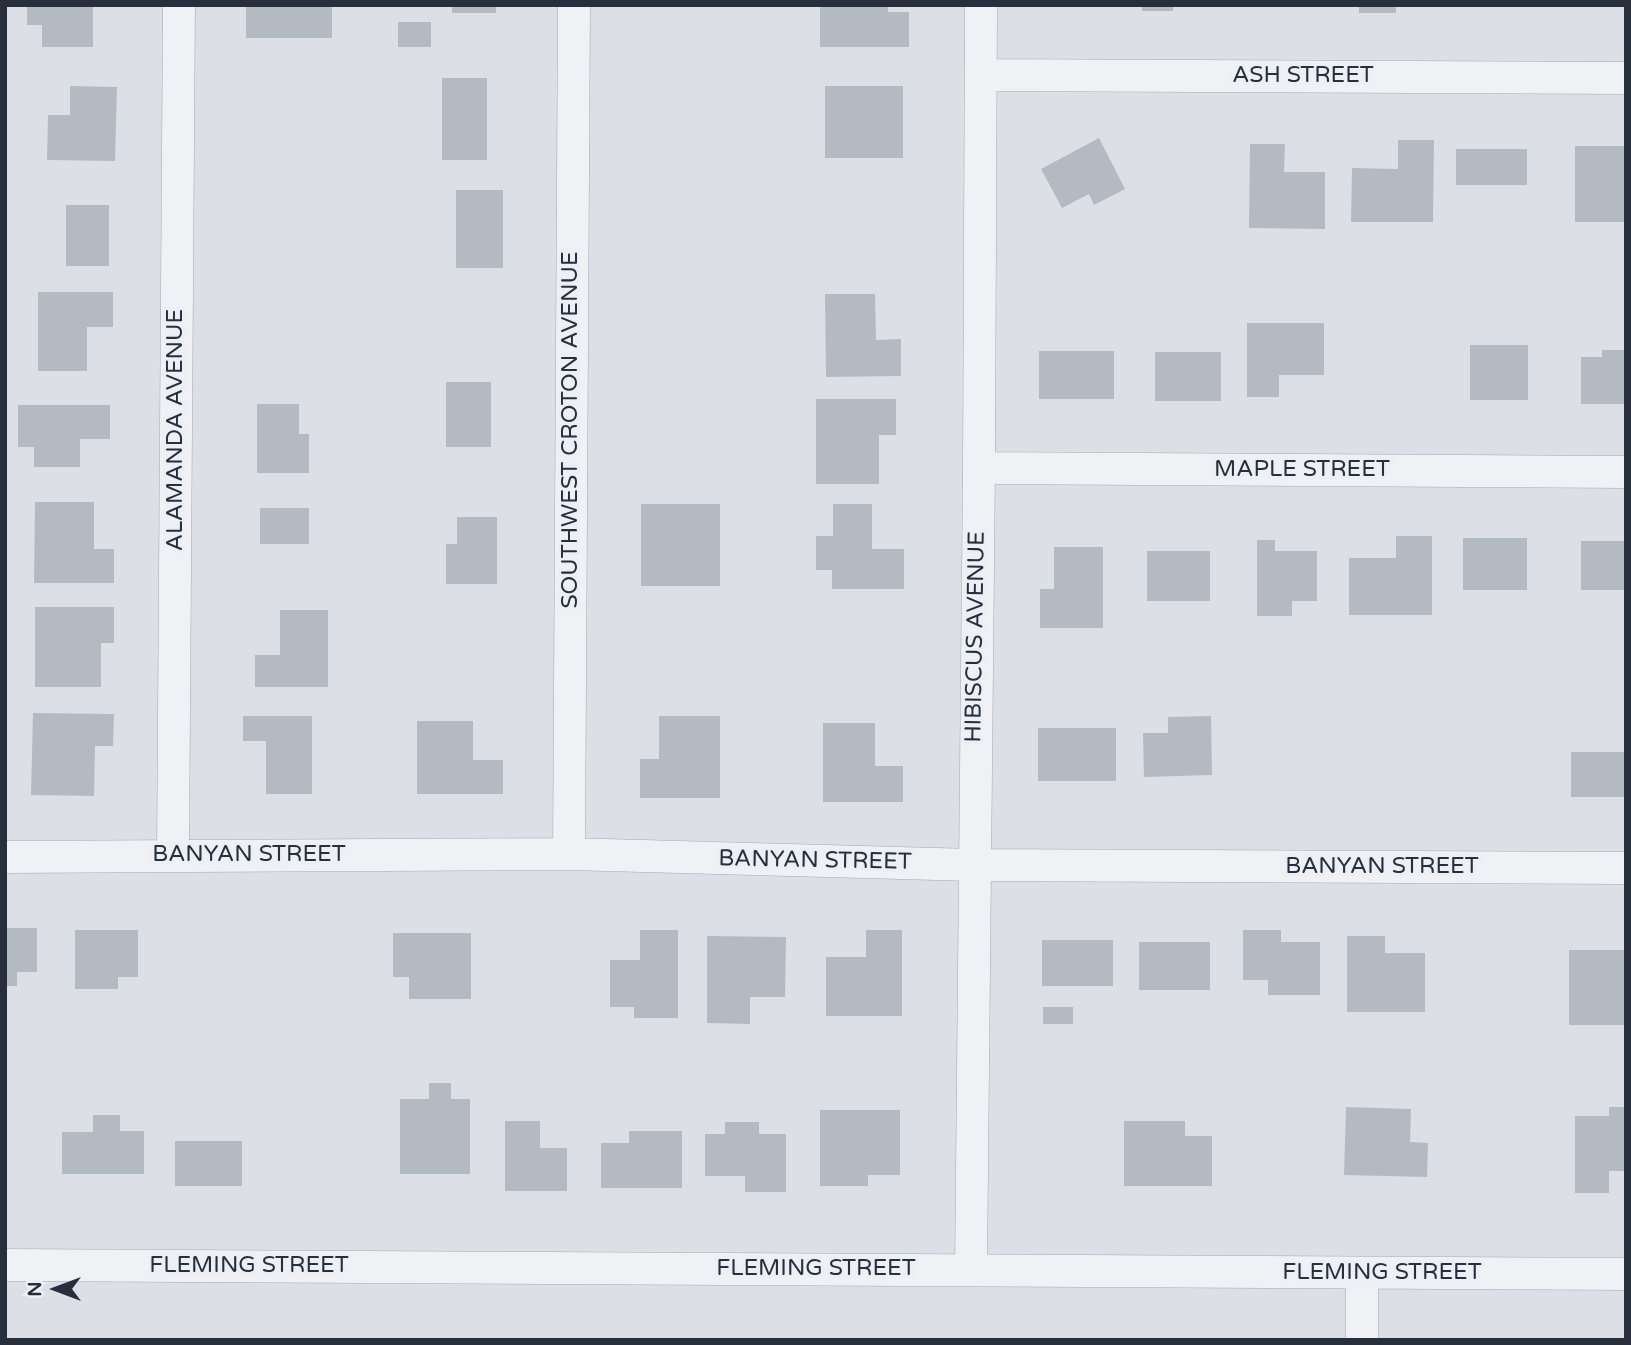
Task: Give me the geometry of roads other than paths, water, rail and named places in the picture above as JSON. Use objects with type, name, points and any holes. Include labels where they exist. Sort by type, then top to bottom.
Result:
[{"type":"street","name":"ALAMANDA AVENUE","points":[[173,854],[179,5]]},
{"type":"street","name":"SOUTHWEST CROTON AVENUE","points":[[569,854],[574,5]]},
{"type":"street","name":"HIBISCUS AVENUE","points":[[971,1270],[981,5]]},
{"type":"street","name":"ASH STREET","points":[[981,75],[1626,78]]},
{"type":"street","name":"MAPLE STREET","points":[[979,468],[1626,472]]},
{"type":"street","name":"BANYAN STREET","points":[[5,856],[569,854],[973,865],[1626,868]]},
{"type":"street","name":"FLEMING STREET","points":[[5,1265],[1626,1274]]},
{"type":"street","points":[[1362,1273],[1362,1340]]}]
